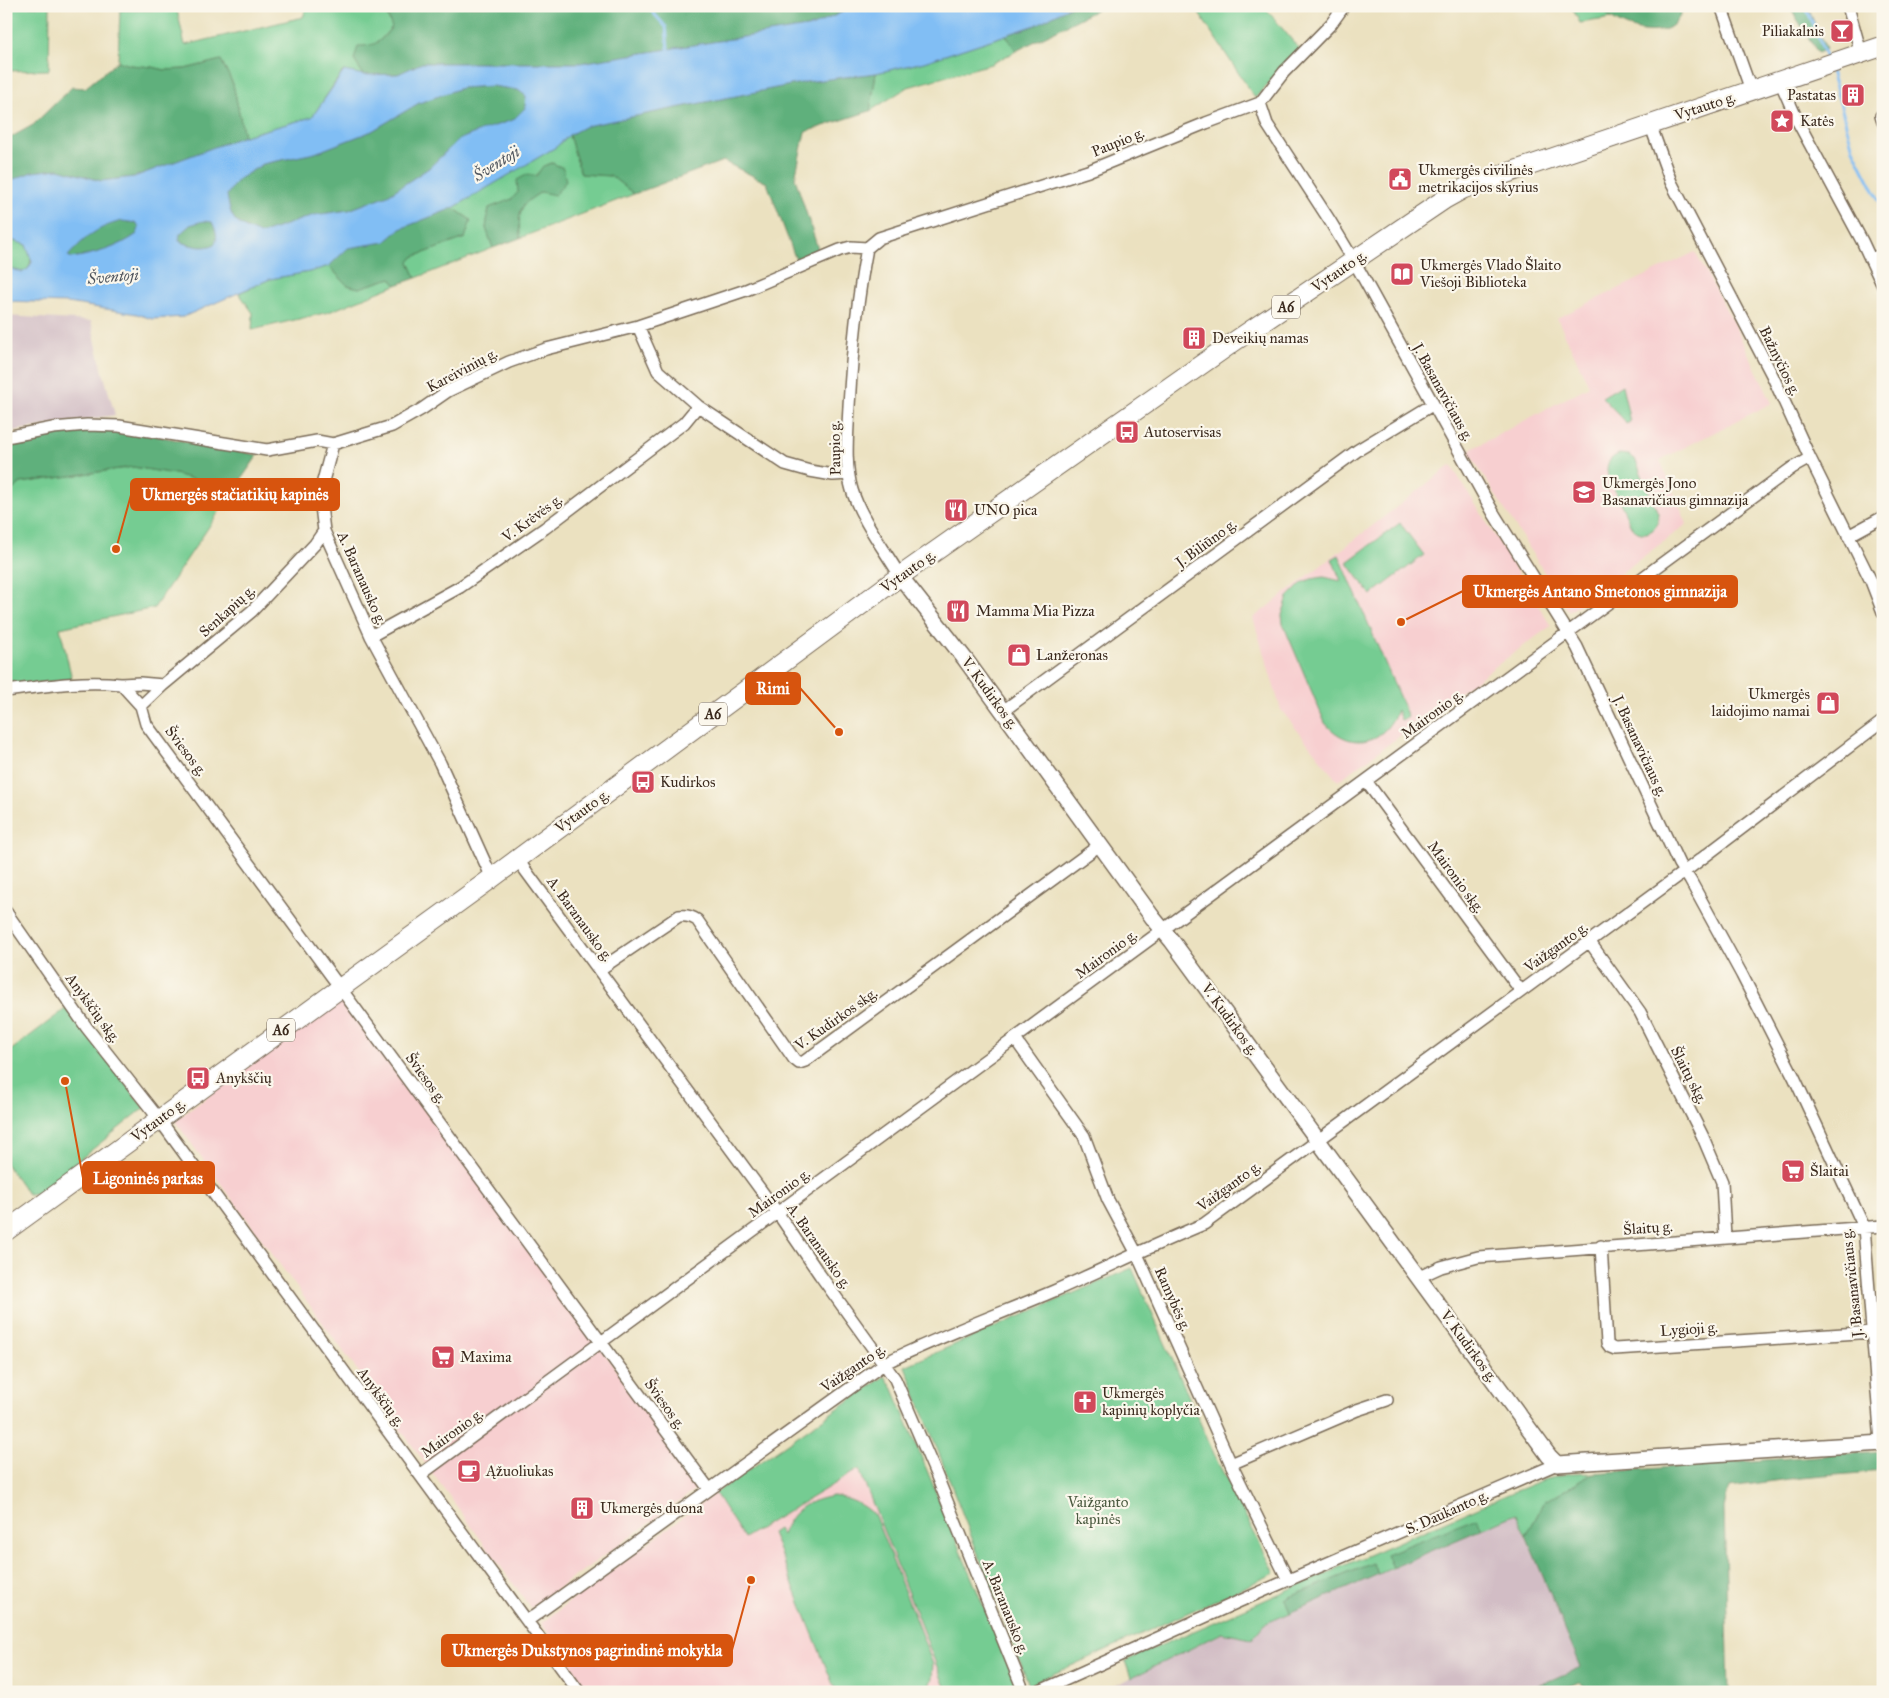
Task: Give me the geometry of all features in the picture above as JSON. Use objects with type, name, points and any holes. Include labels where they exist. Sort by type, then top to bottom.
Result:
[{"type":"main road","name":"Vytauto g.","points":[[6,1231],[518,859],[900,576],[1235,341],[1413,220],[1463,189],[1883,46]]},
{"type":"street","points":[[1260,103],[1284,72],[1331,24],[1344,6]]},
{"type":"street","points":[[1721,6],[1751,90]]},
{"type":"street","points":[[1848,6],[1861,53]]},
{"type":"street","points":[[1780,80],[1798,122],[1828,175],[1883,286]]},
{"type":"street","name":"Paupio g.","points":[[900,576],[857,502],[848,474],[847,452],[851,370],[855,324],[867,248],[879,238],[1088,171],[1206,122],[1260,103]]},
{"type":"street","name":"J. Basanavičiaus g.","points":[[1260,103],[1267,124],[1354,261],[1494,514],[1584,661],[1684,872],[1742,975],[1794,1077],[1864,1227],[1882,1443]]},
{"type":"street","name":"Bažnyčios g.","points":[[1650,124],[1672,182],[1772,375],[1810,458],[1871,580],[1883,612]]},
{"type":"street","name":"Paupio g.","points":[[638,326],[746,290],[840,250],[851,247],[867,248]]},
{"type":"street","points":[[1871,259],[1883,254]]},
{"type":"street","points":[[638,326],[658,371],[698,406],[785,464],[833,475],[848,474]]},
{"type":"street","name":"Kareivinių g.","points":[[6,437],[53,428],[87,425],[119,426],[267,450],[317,441],[333,444],[392,426],[422,410],[448,391],[509,362],[546,349],[638,326]]},
{"type":"street","name":"J. Biliūno g.","points":[[1003,710],[1358,450],[1432,405]]},
{"type":"street","name":"V. Krėvės g.","points":[[371,636],[460,587],[545,528],[684,423],[698,406]]},
{"type":"street","name":"A. Baranausko g.","points":[[333,444],[323,481],[321,506],[324,531],[371,636],[440,763],[492,878]]},
{"type":"street","name":"Maironio g.","points":[[420,1475],[1768,485],[1810,458]]},
{"type":"street","points":[[1848,536],[1883,517]]},
{"type":"street","name":"Senkapių g.","points":[[141,706],[252,612],[315,544],[324,531]]},
{"type":"street","name":"V. Kudirkos g.","points":[[900,576],[1003,710],[1549,1456],[1557,1464]]},
{"type":"street","points":[[6,691],[69,682],[140,683],[163,686]]},
{"type":"street","name":"Šviesos g.","points":[[121,684],[141,706],[146,724],[341,986],[709,1489]]},
{"type":"street","name":"Vaižganto g.","points":[[527,1622],[885,1363],[941,1337],[1096,1273],[1204,1224],[1684,872],[1883,721]]},
{"type":"street","name":"Maironio skg.","points":[[1366,781],[1522,991]]},
{"type":"street","name":"V. Kudirkos skg.","points":[[599,970],[679,916],[692,917],[697,920],[794,1059],[799,1063],[805,1061],[1101,844]]},
{"type":"street","name":"A. Baranausko g.","points":[[518,859],[777,1212],[895,1379],[936,1474],[1024,1692]]},
{"type":"street","name":"Anykščių skg.","points":[[6,912],[87,1028],[159,1120]]},
{"type":"street","name":"Šlaitų skg.","points":[[1589,941],[1640,1012],[1702,1135],[1722,1182],[1725,1237]]},
{"type":"street","name":"Ramybės g.","points":[[1015,1039],[1084,1136],[1108,1200],[1137,1254],[1231,1464],[1288,1580]]},
{"type":"street","name":"Anykščių g.","points":[[159,1120],[579,1692]]},
{"type":"street","name":"Šlaitų g.","points":[[1419,1277],[1441,1267],[1478,1257],[1601,1246],[1883,1226]]},
{"type":"street","name":"Lygioji g.","points":[[1601,1246],[1607,1343],[1610,1348],[1873,1332]]},
{"type":"street","points":[[1231,1464],[1357,1410],[1386,1400]]},
{"type":"street","name":"S. Daukanto g.","points":[[1038,1692],[1288,1580],[1557,1464],[1882,1443]]},
{"type":"shaded area","points":[[1695,252],[1734,324],[1772,403],[1660,460],[1687,524],[1569,612],[1468,451],[1589,386],[1557,318]]},
{"type":"shaded area","points":[[6,316],[91,321],[115,415],[6,432]]},
{"type":"shaded area","points":[[1451,465],[1551,626],[1338,781],[1281,710],[1253,618]]},
{"type":"shaded area","points":[[343,996],[599,1345],[698,1488],[531,1608],[175,1121]]},
{"type":"shaded area","points":[[859,1469],[947,1692],[590,1692],[541,1623],[715,1493],[745,1538]]},
{"type":"shaded area","points":[[1516,1514],[1581,1667],[1523,1692],[1101,1692],[1223,1633],[1252,1639],[1264,1624]]},
{"type":"green space","points":[[6,6],[50,6],[49,70],[6,71]]},
{"type":"green space","points":[[307,6],[367,6],[371,10],[387,15],[392,27],[380,40],[354,60],[364,75],[343,71],[312,117],[244,136],[233,84],[221,60],[185,69],[165,70],[130,65],[118,61],[120,10],[177,10],[185,45],[303,17]]},
{"type":"green space","points":[[367,6],[855,6],[813,26],[580,63],[422,63],[398,74],[364,75],[354,60],[358,46],[378,42],[392,27],[387,15],[371,10]]},
{"type":"green space","points":[[1071,6],[1104,6],[1016,51],[1006,35],[1036,25]]},
{"type":"green space","points":[[1194,6],[1264,6],[1300,50],[1255,98]]},
{"type":"green space","points":[[1571,6],[1600,6],[1612,18],[1580,23]]},
{"type":"green space","points":[[1600,6],[1686,6],[1675,23],[1667,29],[1646,31],[1635,29],[1614,20]]},
{"type":"green space","points":[[1789,6],[1807,6],[1826,49],[1818,53]]},
{"type":"green space","points":[[1006,35],[1016,51],[991,64],[908,87],[870,111],[876,73],[924,62]]},
{"type":"green space","points":[[221,60],[233,84],[244,136],[134,177],[101,181],[58,169],[32,172],[12,180],[6,180],[6,140],[33,125],[72,87],[85,88],[118,61],[130,65],[165,70],[185,69]]},
{"type":"green space","points":[[876,73],[870,111],[805,132],[795,178],[819,252],[796,260],[767,183],[723,161],[634,194],[611,176],[581,174],[569,135],[586,126],[806,82]]},
{"type":"green space","points":[[492,86],[518,90],[526,95],[525,108],[513,120],[458,140],[429,168],[388,195],[349,210],[314,215],[260,234],[240,224],[230,211],[226,195],[237,180],[263,164],[315,153],[372,131],[419,103],[461,88]]},
{"type":"green space","points":[[569,135],[581,174],[611,176],[634,194],[520,238],[519,218],[524,203],[541,192],[563,168],[552,163],[541,170],[512,199],[489,208],[486,228],[493,248],[416,278],[409,262],[413,257],[465,238],[471,220],[453,208],[556,147]]},
{"type":"green space","points":[[552,163],[563,168],[566,181],[555,195],[541,192],[527,202],[520,215],[520,238],[493,248],[486,228],[489,208],[512,199],[518,192],[517,180],[528,174],[536,176],[543,166]]},
{"type":"green space","points":[[453,208],[471,220],[465,238],[413,257],[409,262],[416,278],[396,285],[391,278],[359,288],[347,285],[329,266],[347,248],[385,242],[400,229]]},
{"type":"green space","points":[[203,220],[212,222],[217,238],[216,244],[202,247],[179,241],[179,234],[190,225]]},
{"type":"green space","points":[[122,221],[137,223],[139,228],[137,234],[106,250],[71,258],[68,256],[95,230]]},
{"type":"green space","points":[[15,241],[26,245],[30,257],[28,269],[22,272],[6,265],[6,242]]},
{"type":"green space","points":[[329,266],[347,285],[359,288],[391,278],[396,285],[329,312],[252,330],[253,313],[239,293],[270,279],[309,272]]},
{"type":"green space","points":[[1622,385],[1630,422],[1626,424],[1602,397]]},
{"type":"green space","points":[[89,429],[120,429],[258,455],[233,491],[175,474],[133,467],[21,483],[6,495],[6,441]]},
{"type":"green space","points":[[1619,454],[1629,455],[1635,459],[1658,513],[1658,523],[1649,532],[1638,532],[1631,526],[1608,476],[1607,468],[1609,462]]},
{"type":"green space","points":[[133,467],[175,474],[233,491],[154,608],[60,628],[72,679],[6,687],[6,495],[21,483]]},
{"type":"green space","points":[[1400,523],[1424,555],[1371,595],[1347,562]]},
{"type":"green space","points":[[1339,555],[1408,717],[1401,720],[1397,710],[1384,731],[1366,740],[1355,741],[1345,738],[1325,723],[1283,624],[1282,615],[1288,597],[1302,583],[1324,577],[1341,581],[1332,559]]},
{"type":"green space","points":[[68,1007],[144,1108],[38,1193],[28,1194],[6,1164],[6,1054]]},
{"type":"green space","name":"Vaižganto kapinės","points":[[1132,1268],[1218,1463],[1275,1573],[1029,1685],[905,1366]]},
{"type":"green space","points":[[885,1376],[893,1389],[1016,1684],[1013,1692],[947,1692],[859,1469],[744,1538],[715,1493]]},
{"type":"green space","points":[[1883,1451],[1883,1471],[1790,1479],[1729,1487],[1724,1508],[1729,1692],[1592,1692],[1579,1682],[1556,1692],[1523,1692],[1581,1667],[1526,1536],[1545,1501],[1594,1473]]},
{"type":"green space","points":[[1594,1473],[1545,1501],[1526,1536],[1516,1514],[1482,1529],[1477,1519],[1387,1554],[1392,1568],[1379,1574],[1373,1563],[1286,1599],[1290,1613],[1264,1624],[1252,1639],[1222,1633],[1131,1678],[1125,1661],[1513,1492],[1543,1480],[1570,1474]]},
{"type":"green space","points":[[833,1496],[856,1502],[875,1516],[933,1664],[932,1678],[927,1692],[836,1692],[772,1533],[778,1529],[782,1535],[791,1519],[802,1508],[815,1501]]},
{"type":"green space","points":[[1477,1518],[1482,1529],[1392,1568],[1386,1554]]},
{"type":"green space","points":[[1373,1563],[1379,1574],[1290,1613],[1285,1599]]},
{"type":"water","name":"Šventoji","points":[[855,6],[1071,6],[1036,25],[924,62],[876,73],[806,82],[586,126],[569,135],[556,147],[453,208],[400,229],[385,242],[348,248],[329,266],[309,272],[270,279],[183,317],[152,319],[137,314],[68,303],[6,301],[6,265],[22,272],[28,269],[32,262],[26,245],[15,241],[6,242],[6,180],[12,180],[32,172],[59,169],[101,181],[134,177],[244,136],[312,117],[344,71],[364,75],[398,74],[422,63],[580,63],[813,26]],"holes":[[[492,86],[518,90],[526,96],[525,108],[513,120],[458,140],[429,168],[388,195],[349,210],[314,215],[260,234],[236,221],[230,211],[227,195],[237,180],[263,164],[315,153],[372,131],[419,103],[461,88]],[[122,221],[137,223],[139,228],[137,234],[114,247],[72,258],[68,256],[80,243],[105,227]],[[203,221],[212,222],[216,233],[215,244],[202,247],[179,241],[180,234],[190,225]]]},
{"type":"waterway","points":[[647,6],[666,27],[668,49]]},
{"type":"waterway","points":[[1805,6],[1826,59]]},
{"type":"waterway","points":[[1831,71],[1853,149],[1883,208]]},
{"type":"place","name":"Piliakalnis","points":[[1842,31]]},
{"type":"place","name":"Pastatas","points":[[1853,95]]},
{"type":"place","name":"Katės","points":[[1782,121]]},
{"type":"place","name":"Ukmergės civilinės metrikacijos skyrius","points":[[1400,179]]},
{"type":"place","name":"Ukmergės Vlado Šlaito Viešoji Biblioteka","points":[[1402,274]]},
{"type":"place","name":"Deveikių namas","points":[[1194,338]]},
{"type":"place","name":"Autoservisas","points":[[1127,432]]},
{"type":"place","name":"Ukmergės Jono Basanavičiaus gimnazija","points":[[1584,492]]},
{"type":"place","name":"UNO pica","points":[[956,510]]},
{"type":"place","name":"Ukmergės stačiatikių kapinės","points":[[116,549]]},
{"type":"place","name":"Mamma Mia Pizza","points":[[958,611]]},
{"type":"place","name":"Ukmergės Antano Smetonos gimnazija","points":[[1401,622]]},
{"type":"place","name":"Lanžeronas","points":[[1019,655]]},
{"type":"place","name":"Ukmergės laidojimo namai","points":[[1828,703]]},
{"type":"place","name":"Rimi","points":[[839,732]]},
{"type":"place","name":"Kudirkos","points":[[643,782]]},
{"type":"place","name":"Anykščių","points":[[198,1078]]},
{"type":"place","name":"Ligoninės parkas","points":[[65,1081]]},
{"type":"place","name":"Šlaitai","points":[[1793,1171]]},
{"type":"place","name":"Maxima","points":[[443,1357]]},
{"type":"place","name":"Ukmergės kapinių koplyčia","points":[[1085,1402]]},
{"type":"place","name":"Ąžuoliukas","points":[[469,1471]]},
{"type":"place","name":"Ukmergės duona","points":[[582,1508]]},
{"type":"place","name":"Ukmergės Dukstynos pagrindinė mokykla","points":[[751,1580]]}]
